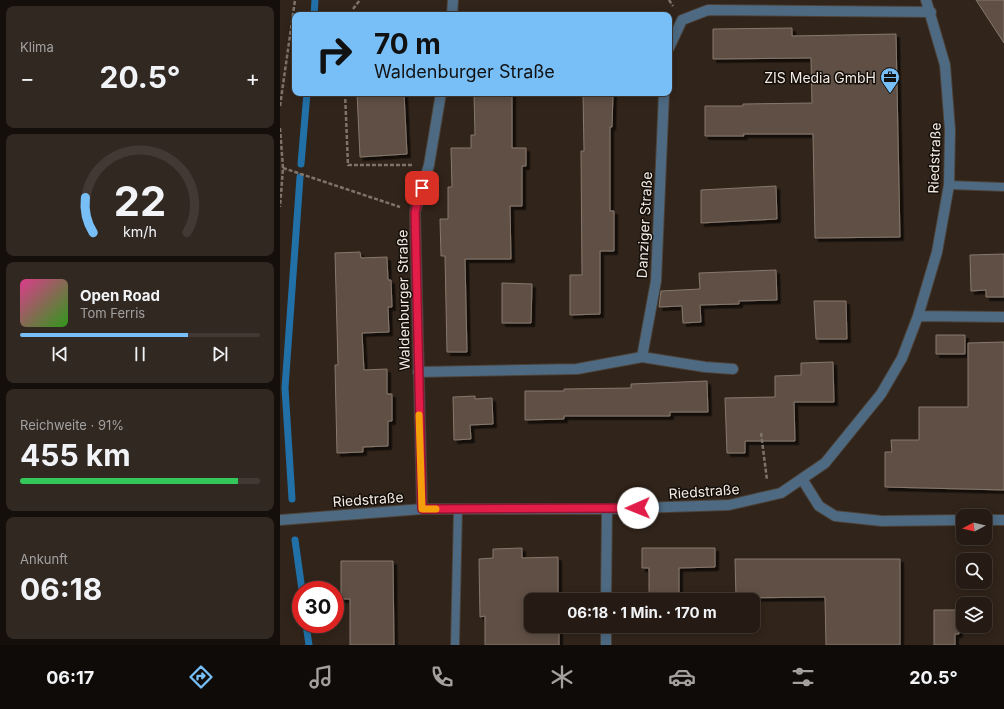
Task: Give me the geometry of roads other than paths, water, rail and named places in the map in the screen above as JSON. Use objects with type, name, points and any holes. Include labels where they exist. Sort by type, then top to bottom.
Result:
[{"type":"street","points":[[452,12],[453,0]]},
{"type":"street","name":"Riedstraße","points":[[280,520],[422,509],[607,509],[729,506],[770,497],[781,493],[825,463],[881,394],[902,358],[918,316],[937,252],[949,185],[950,130],[946,65],[926,0]]},
{"type":"street","points":[[672,42],[682,20],[708,10],[930,12]]},
{"type":"street","name":"Waldenburger Straße","points":[[422,509],[415,212],[429,165],[440,96]]},
{"type":"street","name":"Danziger Straße","points":[[642,357],[656,281],[664,96]]},
{"type":"street","points":[[918,316],[1004,317]]},
{"type":"street","points":[[418,372],[577,369],[642,357],[705,367],[733,369]]},
{"type":"street","points":[[802,479],[819,506],[835,516],[882,521],[956,520]]},
{"type":"street","points":[[606,593],[607,509]]},
{"type":"street","points":[[992,520],[1004,520]]},
{"type":"street","points":[[606,633],[606,645]]},
{"type":"lane","points":[[949,185],[1004,187]]},
{"type":"lane","points":[[455,645],[458,509]]},
{"type":"waterway","points":[[314,12],[315,0]]},
{"type":"waterway","points":[[301,164],[307,96]]},
{"type":"waterway","points":[[292,499],[285,388],[300,177]]},
{"type":"waterway","points":[[295,540],[301,581]]},
{"type":"waterway","points":[[307,633],[309,645]]},
{"type":"place","name":"ZIS Media GmbH","points":[[890,94]]}]
